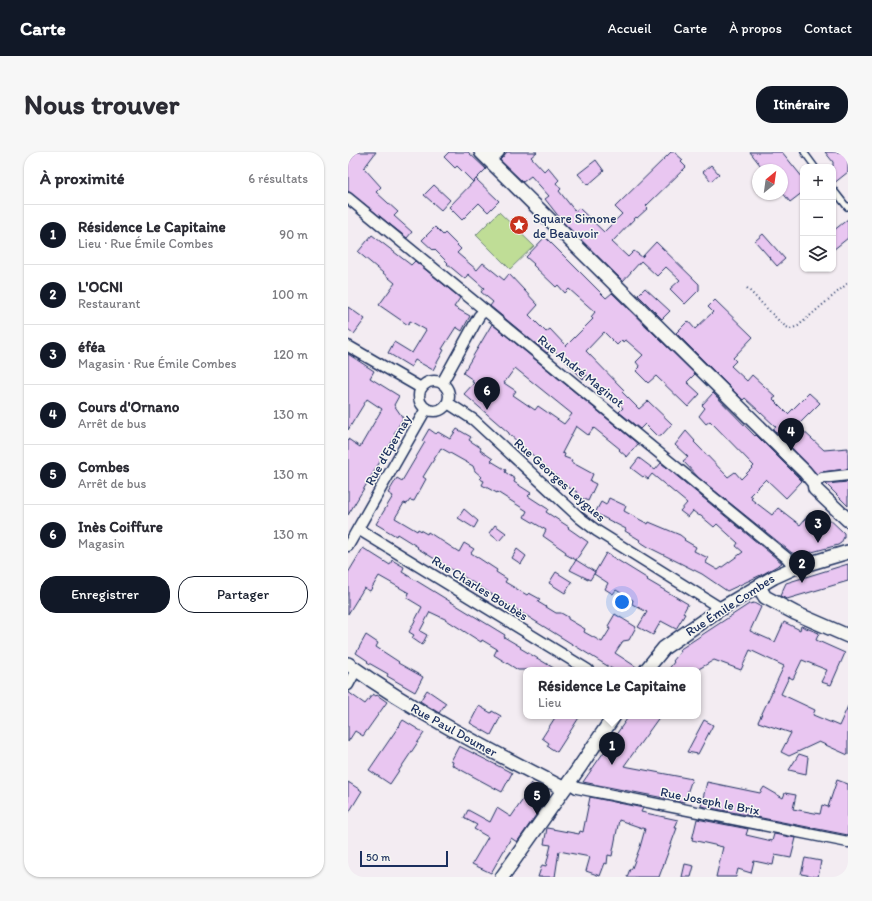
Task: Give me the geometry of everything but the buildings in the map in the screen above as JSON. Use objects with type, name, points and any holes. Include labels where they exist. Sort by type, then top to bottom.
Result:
[{"type":"street","points":[[490,155],[806,472],[814,483],[815,489],[848,520]]},
{"type":"street","name":"Rue André Maginot","points":[[348,198],[787,558],[794,568]]},
{"type":"street","points":[[442,383],[479,316],[485,310]]},
{"type":"street","points":[[348,346],[421,388]]},
{"type":"street","points":[[432,381],[442,383],[448,390],[448,403],[441,410],[431,411],[426,409],[422,406],[419,397],[421,388],[424,384],[432,381]]},
{"type":"street","name":"Rue Georges Leygues","points":[[448,403],[474,420],[580,518],[597,531],[718,606],[720,609]]},
{"type":"street","name":"Rue d'Epernay","points":[[348,546],[426,409]]},
{"type":"street","points":[[814,483],[822,478],[848,476]]},
{"type":"street","name":"Rue Charles Boubès","points":[[358,529],[583,667]]},
{"type":"street","name":"Rue Émile Combes","points":[[648,667],[664,648],[720,609],[774,577],[794,568],[848,552]]},
{"type":"street","points":[[759,587],[765,597],[795,613],[848,636]]},
{"type":"street","points":[[348,685],[352,667]]},
{"type":"street","name":"Rue Paul Doumer","points":[[352,667],[440,724],[566,786]]},
{"type":"street","points":[[502,877],[612,719]]},
{"type":"street","name":"Rue Joseph le Brix","points":[[566,786],[848,842]]},
{"type":"lane","points":[[804,152],[814,164]]},
{"type":"lane","points":[[836,193],[847,207],[848,206]]},
{"type":"path","points":[[747,288],[782,324],[790,328],[798,326],[848,283]]},
{"type":"green space","points":[[499,212],[534,246],[510,269],[476,235]]},
{"type":"place","name":"Square Simone de Beauvoir","points":[[519,225]]},
{"type":"place","name":"Inès Coiffure","points":[[487,410]]},
{"type":"place","name":"Cours d'Ornano","points":[[791,451]]},
{"type":"place","name":"éféa","points":[[818,543]]},
{"type":"place","name":"L'OCNI","points":[[802,583]]},
{"type":"place","name":"Résidence Le Capitaine","points":[[612,765]]},
{"type":"place","name":"Combes","points":[[537,815]]}]
